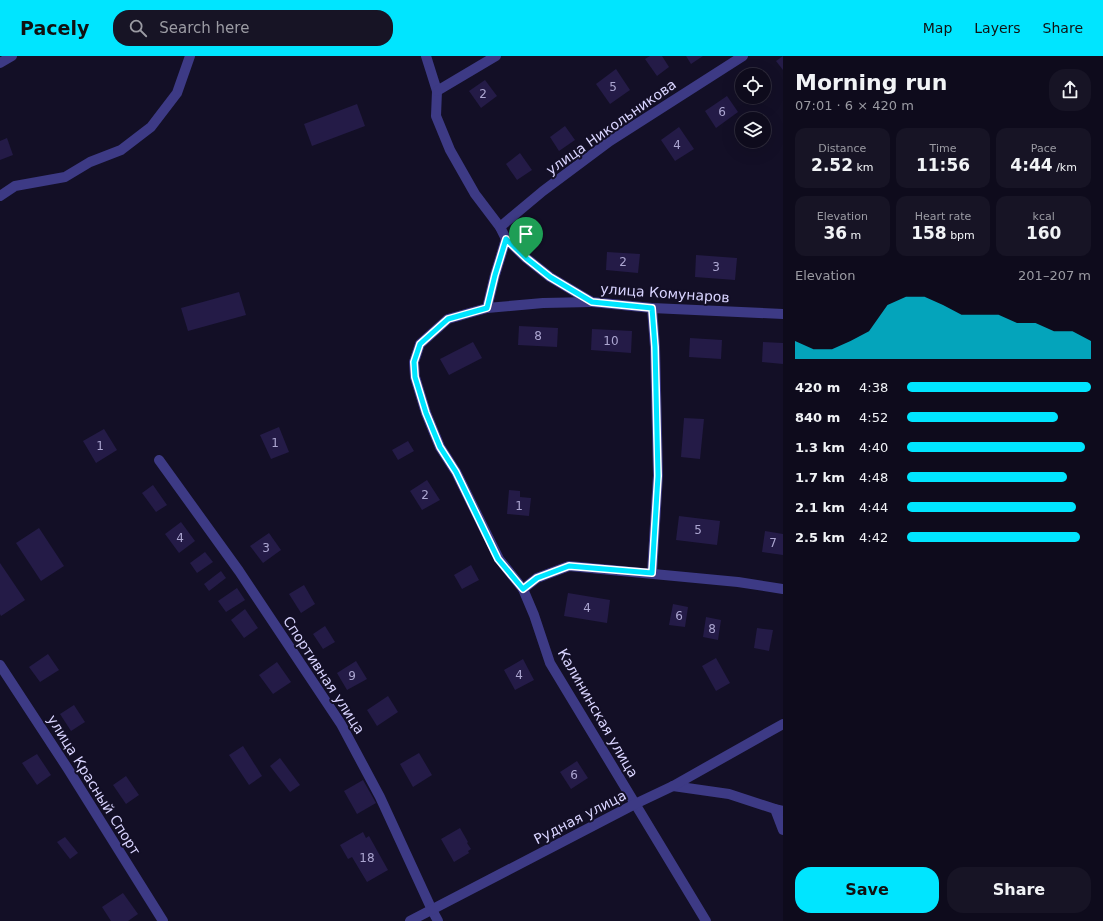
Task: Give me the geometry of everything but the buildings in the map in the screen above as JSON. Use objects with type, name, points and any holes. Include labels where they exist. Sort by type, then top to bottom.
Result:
[{"type":"street","points":[[0,63],[12,56]]},
{"type":"street","points":[[0,196],[15,186],[65,177],[90,162],[121,150],[151,127],[176,93],[190,56]]},
{"type":"street","name":"улица Комунаров","points":[[426,56],[436,92],[436,116],[450,150],[475,194],[500,228],[506,239],[526,258],[550,277],[592,302],[652,308],[783,314]]},
{"type":"street","points":[[436,92],[496,56]]},
{"type":"street","name":"улица Никольникова","points":[[500,228],[543,191],[610,141],[743,56]]},
{"type":"street","points":[[506,239],[487,308],[543,303],[592,302]]},
{"type":"street","name":"Калининская улица","points":[[487,308],[448,319],[420,344],[414,362],[415,377],[426,413],[440,447],[456,472],[498,559],[523,589],[534,615],[550,663],[706,921]]},
{"type":"street","points":[[652,308],[655,347],[658,476],[652,573]]},
{"type":"street","name":"Спортивная улица","points":[[159,460],[239,571],[341,724],[380,797],[438,921]]},
{"type":"street","points":[[523,589],[537,578],[569,566],[738,582],[783,589]]},
{"type":"street","name":"улица Красный Спорт","points":[[0,665],[72,775],[163,921]]},
{"type":"street","name":"Рудная улица","points":[[410,921],[635,804],[673,786],[783,724]]},
{"type":"street","points":[[673,786],[729,794],[779,810],[783,830]]},
{"type":"route","points":[[506,239],[526,258],[550,277],[592,302],[652,308],[655,347],[658,476],[652,573],[569,566],[537,578],[523,589],[498,559],[456,472],[440,447],[426,413],[415,377],[414,362],[420,344],[448,319],[487,308],[506,239]]}]
